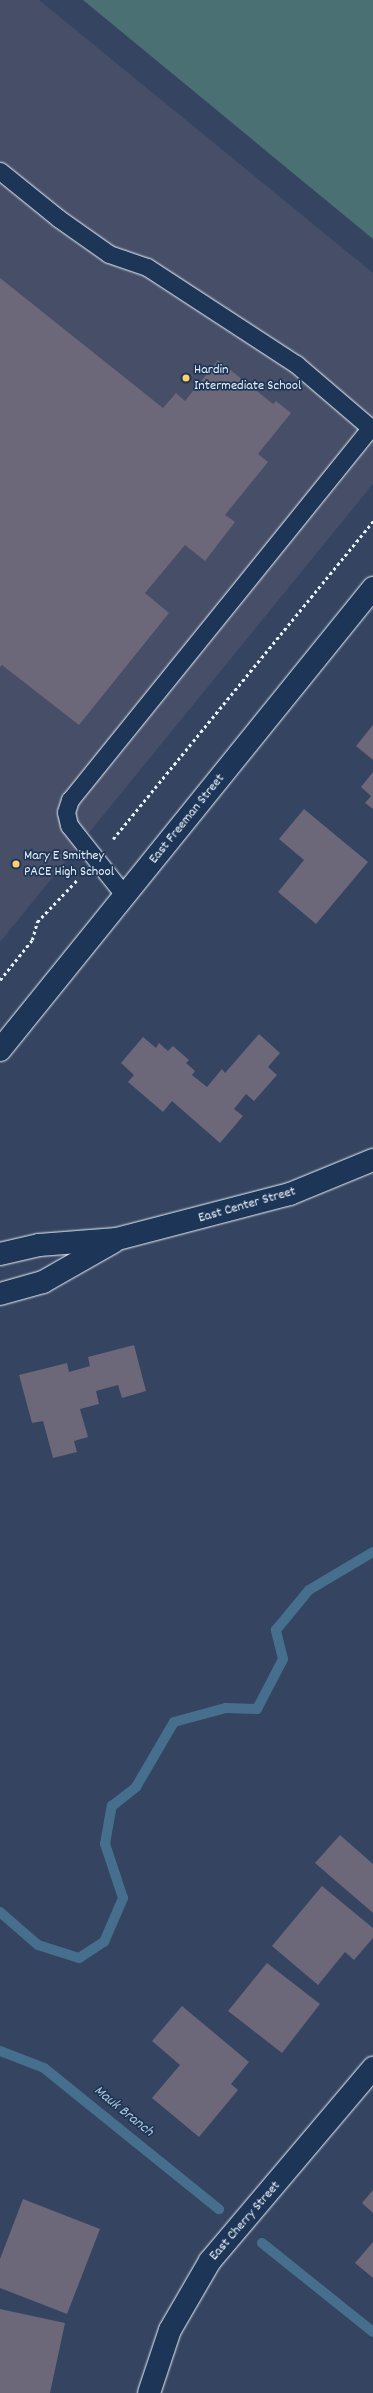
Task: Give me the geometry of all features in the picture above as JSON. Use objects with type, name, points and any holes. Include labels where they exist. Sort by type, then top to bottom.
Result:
[{"type":"street","name":"East Freeman Street","points":[[0,1050],[373,588]]},
{"type":"street","name":"East Center Street","points":[[0,1254],[39,1245],[117,1239],[290,1194],[373,1160]]},
{"type":"street","name":"East Center Street","points":[[0,1294],[43,1282],[117,1239]]},
{"type":"street","name":"East Cherry Street","points":[[149,2393],[170,2330],[210,2261],[373,2068]]},
{"type":"lane","points":[[0,171],[58,218],[109,254],[148,267],[296,364],[372,429],[70,800],[66,812],[69,825],[125,896]]},
{"type":"path","points":[[0,980],[32,940],[38,922],[96,859],[373,521]]},
{"type":"shaded area","name":"Hardin Intermediate School","points":[[0,0],[39,0],[373,273],[373,484],[0,942]]},
{"type":"green space","points":[[83,0],[373,0],[373,239]]},
{"type":"building","points":[[0,278],[163,408],[176,393],[185,401],[218,360],[273,404],[276,401],[291,413],[258,454],[268,462],[225,515],[235,522],[205,561],[185,545],[145,593],[169,613],[79,725],[2,665],[0,667]]},
{"type":"building","points":[[373,725],[373,760],[356,746]]},
{"type":"building","points":[[373,772],[373,809],[365,803],[371,796],[361,787]]},
{"type":"building","points":[[304,809],[368,862],[316,924],[278,892],[304,860],[279,839]]},
{"type":"building","points":[[259,1034],[280,1053],[268,1067],[277,1075],[254,1101],[246,1094],[234,1109],[243,1116],[220,1143],[172,1101],[163,1112],[128,1082],[134,1075],[121,1063],[143,1037],[156,1048],[159,1043],[168,1051],[173,1046],[189,1060],[186,1063],[195,1071],[192,1075],[207,1087],[222,1069],[225,1073]]},
{"type":"building","points":[[134,1345],[146,1391],[122,1398],[118,1385],[96,1391],[99,1404],[80,1409],[88,1437],[74,1441],[77,1452],[53,1458],[43,1421],[32,1423],[19,1375],[67,1363],[69,1372],[90,1366],[88,1357]]},
{"type":"building","points":[[340,1835],[373,1864],[373,1913],[315,1863]]},
{"type":"building","points":[[322,1886],[373,1928],[373,1938],[354,1960],[345,1952],[318,1985],[272,1946]]},
{"type":"building","points":[[267,1963],[320,2004],[282,2053],[228,2011]]},
{"type":"building","points":[[182,2006],[249,2062],[231,2084],[238,2090],[199,2137],[152,2098],[180,2065],[152,2041]]},
{"type":"building","points":[[373,2190],[373,2213],[362,2203]]},
{"type":"building","points":[[23,2199],[100,2229],[67,2314],[0,2288],[0,2259]]},
{"type":"building","points":[[373,2242],[373,2278],[355,2263]]},
{"type":"building","points":[[0,2309],[65,2323],[50,2393],[0,2393]]},
{"type":"waterway","points":[[0,1912],[38,1945],[79,1958],[104,1942],[123,1898],[105,1844],[112,1806],[136,1787],[174,1722],[226,1708],[257,1709],[283,1659],[276,1630],[309,1590],[373,1552]]},
{"type":"waterway","name":"Mauk Branch","points":[[0,2051],[44,2068],[219,2209]]},
{"type":"waterway","name":"Mauk Branch","points":[[262,2243],[373,2332]]},
{"type":"place","name":"Hardin Intermediate School","points":[[186,378]]},
{"type":"place","name":"Mary E Smithey PACE High School","points":[[16,864]]}]
